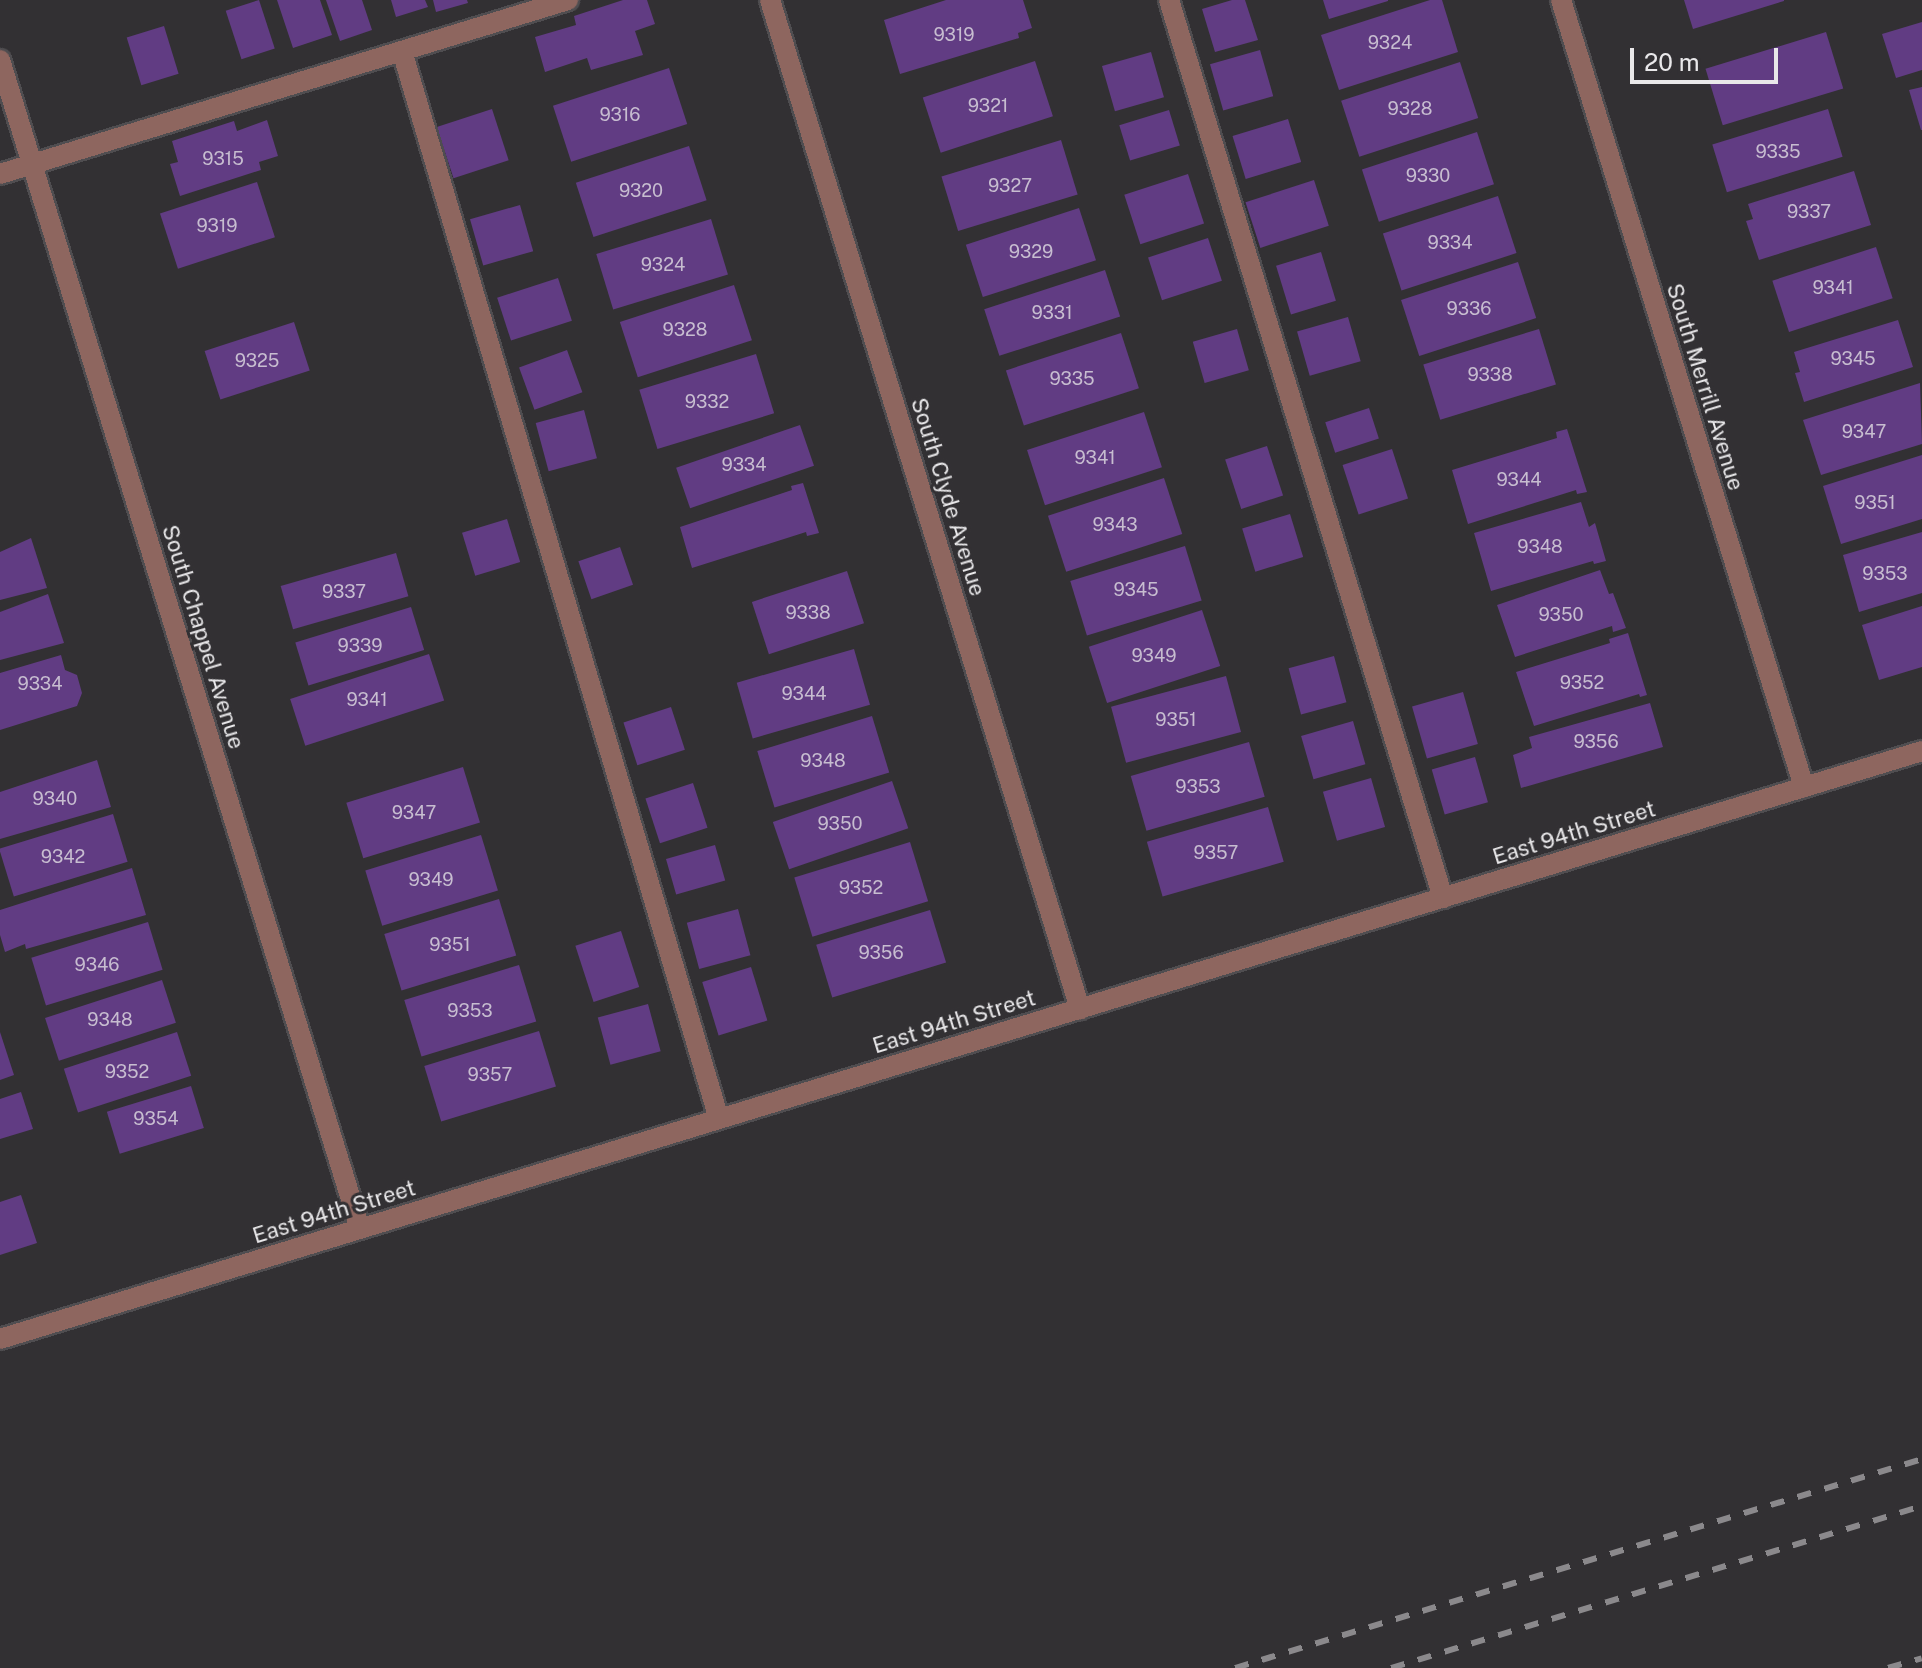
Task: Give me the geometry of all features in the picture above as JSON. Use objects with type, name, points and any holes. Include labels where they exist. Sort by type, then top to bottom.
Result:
[{"type":"street","points":[[0,174],[568,0]]},
{"type":"street","name":"South Clyde Avenue","points":[[770,0],[1080,1009]]},
{"type":"street","points":[[1169,0],[1443,898]]},
{"type":"street","name":"South Merrill Avenue","points":[[1561,0],[1804,787]]},
{"type":"street","points":[[402,51],[719,1119]]},
{"type":"street","name":"South Chappel Avenue","points":[[0,60],[360,1229]]},
{"type":"street","name":"East 94th Street","points":[[0,1339],[1922,751]]},
{"type":"building","points":[[259,0],[275,49],[241,59],[226,11]]},
{"type":"building","points":[[277,0],[320,0],[332,35],[293,48]]},
{"type":"building","points":[[326,0],[362,0],[372,30],[340,41]]},
{"type":"building","points":[[391,0],[425,0],[428,7],[396,17]]},
{"type":"building","points":[[433,0],[467,0],[468,3],[436,12]]},
{"type":"building","points":[[623,0],[647,0],[655,24],[635,31],[643,55],[591,70],[587,58],[545,72],[535,37],[576,25],[574,16]]},
{"type":"building","points":[[946,0],[1023,0],[1032,28],[1018,33],[1019,38],[900,74],[884,20]]},
{"type":"building","points":[[1232,0],[1245,0],[1258,40],[1215,52],[1202,9]]},
{"type":"building","points":[[1323,0],[1388,0],[1388,1],[1329,19]]},
{"type":"building","points":[[1430,0],[1442,0],[1458,52],[1339,90],[1321,35]]},
{"type":"building","points":[[1684,0],[1784,0],[1784,1],[1693,29]]},
{"type":"building","points":[[1922,22],[1922,70],[1896,78],[1882,34]]},
{"type":"building","points":[[164,26],[179,74],[141,85],[127,37]]},
{"type":"building","points":[[1826,32],[1843,88],[1723,125],[1706,69]]},
{"type":"building","points":[[1260,50],[1273,96],[1223,110],[1210,64]]},
{"type":"building","points":[[1151,52],[1164,97],[1115,111],[1102,66]]},
{"type":"building","points":[[1035,61],[1053,116],[941,153],[923,97]]},
{"type":"building","points":[[1460,62],[1478,118],[1359,157],[1341,101]]},
{"type":"building","points":[[669,68],[687,124],[571,162],[553,106]]},
{"type":"building","points":[[1922,87],[1922,130],[1921,130],[1909,90]]},
{"type":"building","points":[[492,109],[509,160],[454,178],[437,127]]},
{"type":"building","points":[[1828,109],[1843,157],[1727,192],[1712,144]]},
{"type":"building","points":[[1169,110],[1180,145],[1130,161],[1119,125]]},
{"type":"building","points":[[1288,119],[1301,162],[1246,179],[1233,136]]},
{"type":"building","points":[[267,120],[278,156],[259,162],[261,170],[180,196],[170,164],[178,162],[172,141],[234,121],[237,131]]},
{"type":"building","points":[[1477,132],[1494,184],[1379,222],[1362,169]]},
{"type":"building","points":[[1061,140],[1078,195],[958,231],[941,177]]},
{"type":"building","points":[[689,146],[707,200],[593,237],[576,183]]},
{"type":"building","points":[[1854,171],[1871,225],[1759,260],[1746,221],[1753,219],[1748,204]]},
{"type":"building","points":[[1188,174],[1204,223],[1140,244],[1124,195]]},
{"type":"building","points":[[1314,180],[1329,226],[1260,248],[1246,202]]},
{"type":"building","points":[[257,182],[275,237],[178,269],[160,214]]},
{"type":"building","points":[[1498,196],[1517,253],[1401,290],[1383,233]]},
{"type":"building","points":[[520,205],[533,251],[483,265],[470,219]]},
{"type":"building","points":[[1079,208],[1096,260],[983,297],[966,245]]},
{"type":"building","points":[[711,219],[728,274],[613,310],[596,254]]},
{"type":"building","points":[[1208,238],[1222,281],[1162,300],[1148,257]]},
{"type":"building","points":[[1876,247],[1893,298],[1789,332],[1772,281]]},
{"type":"building","points":[[1321,252],[1336,301],[1291,315],[1276,266]]},
{"type":"building","points":[[1518,262],[1536,318],[1419,356],[1401,300]]},
{"type":"building","points":[[1105,270],[1120,317],[999,356],[984,309]]},
{"type":"building","points":[[558,278],[572,321],[511,341],[497,298]]},
{"type":"building","points":[[734,285],[752,340],[638,377],[620,322]]},
{"type":"building","points":[[1348,317],[1361,361],[1310,376],[1297,332]]},
{"type":"building","points":[[1898,320],[1913,367],[1804,402],[1795,373],[1800,372],[1794,352]]},
{"type":"building","points":[[294,322],[310,371],[220,400],[205,351]]},
{"type":"building","points":[[1237,329],[1249,370],[1205,383],[1193,342]]},
{"type":"building","points":[[1539,329],[1556,384],[1440,420],[1423,364]]},
{"type":"building","points":[[1121,333],[1139,388],[1024,426],[1006,370]]},
{"type":"building","points":[[567,350],[582,392],[534,410],[519,367]]},
{"type":"building","points":[[756,354],[774,413],[657,449],[639,390]]},
{"type":"building","points":[[1920,383],[1922,444],[1821,475],[1803,420]]},
{"type":"building","points":[[1369,408],[1379,438],[1335,453],[1325,422]]},
{"type":"building","points":[[584,410],[597,458],[549,471],[536,423]]},
{"type":"building","points":[[1144,412],[1162,467],[1045,505],[1027,450]]},
{"type":"building","points":[[800,425],[814,466],[690,508],[676,468]]},
{"type":"building","points":[[1567,429],[1587,492],[1577,494],[1576,490],[1468,524],[1452,470],[1557,438],[1556,432]]},
{"type":"building","points":[[1267,446],[1283,495],[1241,509],[1225,460]]},
{"type":"building","points":[[1392,449],[1408,498],[1359,515],[1343,465]]},
{"type":"building","points":[[1922,455],[1922,519],[1841,544],[1823,486]]},
{"type":"building","points":[[1164,478],[1182,534],[1066,572],[1048,516]]},
{"type":"building","points":[[803,483],[819,533],[807,536],[806,532],[692,568],[680,527],[792,490],[791,486]]},
{"type":"building","points":[[1581,502],[1589,527],[1595,523],[1606,561],[1594,564],[1593,561],[1491,591],[1474,533]]},
{"type":"building","points":[[1290,514],[1303,557],[1255,572],[1242,529]]},
{"type":"building","points":[[507,519],[520,562],[475,576],[462,533]]},
{"type":"building","points":[[1922,532],[1922,593],[1859,612],[1843,555]]},
{"type":"building","points":[[31,538],[47,588],[0,600],[0,552]]},
{"type":"building","points":[[1185,546],[1202,601],[1087,636],[1070,581]]},
{"type":"building","points":[[620,547],[633,585],[591,599],[578,561]]},
{"type":"building","points":[[396,553],[408,596],[293,629],[281,586]]},
{"type":"building","points":[[1600,570],[1609,594],[1613,593],[1626,628],[1613,632],[1612,626],[1515,657],[1497,605]]},
{"type":"building","points":[[847,571],[864,623],[769,654],[752,602]]},
{"type":"building","points":[[48,594],[64,643],[0,660],[0,612]]},
{"type":"building","points":[[1922,606],[1922,667],[1879,680],[1862,625]]},
{"type":"building","points":[[411,607],[424,650],[308,685],[295,642]]},
{"type":"building","points":[[1202,610],[1220,666],[1107,703],[1089,647]]},
{"type":"building","points":[[1628,633],[1647,695],[1640,697],[1639,694],[1534,726],[1516,672],[1610,643],[1609,639]]},
{"type":"building","points":[[854,649],[870,705],[753,738],[737,683]]},
{"type":"building","points":[[429,654],[444,701],[305,746],[290,699]]},
{"type":"building","points":[[61,655],[65,670],[77,675],[82,693],[77,706],[0,730],[0,673]]},
{"type":"building","points":[[1334,656],[1346,702],[1301,715],[1289,668]]},
{"type":"building","points":[[1226,676],[1241,732],[1126,763],[1111,707]]},
{"type":"building","points":[[1463,692],[1478,744],[1427,759],[1412,707]]},
{"type":"building","points":[[1650,703],[1663,747],[1521,788],[1513,755],[1532,748],[1529,737]]},
{"type":"building","points":[[671,707],[685,750],[637,765],[623,722]]},
{"type":"building","points":[[872,716],[889,772],[774,808],[757,751]]},
{"type":"building","points":[[1353,721],[1365,764],[1313,779],[1301,736]]},
{"type":"building","points":[[1249,742],[1265,797],[1146,831],[1131,776]]},
{"type":"building","points":[[1475,757],[1488,802],[1445,815],[1432,769]]},
{"type":"building","points":[[97,760],[111,807],[0,839],[0,792]]},
{"type":"building","points":[[463,767],[480,822],[363,858],[346,803]]},
{"type":"building","points":[[1371,778],[1385,827],[1337,841],[1323,792]]},
{"type":"building","points":[[892,781],[908,828],[789,869],[773,822]]},
{"type":"building","points":[[693,783],[708,828],[660,843],[645,798]]},
{"type":"building","points":[[1268,807],[1284,862],[1163,897],[1147,842]]},
{"type":"building","points":[[113,814],[128,862],[14,897],[0,849]]},
{"type":"building","points":[[481,835],[498,890],[382,926],[365,870]]},
{"type":"building","points":[[910,842],[928,901],[812,937],[794,877]]},
{"type":"building","points":[[715,845],[725,881],[676,895],[666,859]]},
{"type":"building","points":[[132,868],[146,915],[26,949],[25,944],[5,952],[0,935],[0,910]]},
{"type":"building","points":[[499,899],[516,955],[401,991],[384,934]]},
{"type":"building","points":[[738,909],[750,955],[699,969],[687,923]]},
{"type":"building","points":[[930,910],[946,963],[832,997],[816,945]]},
{"type":"building","points":[[148,922],[163,970],[46,1005],[31,958]]},
{"type":"building","points":[[621,931],[639,987],[594,1002],[575,946]]},
{"type":"building","points":[[519,965],[536,1021],[421,1057],[404,1000]]},
{"type":"building","points":[[751,967],[767,1021],[719,1035],[702,982]]},
{"type":"building","points":[[162,980],[176,1023],[59,1061],[45,1018]]},
{"type":"building","points":[[648,1004],[661,1051],[610,1065],[598,1017]]},
{"type":"building","points":[[539,1031],[556,1086],[441,1122],[424,1066]]},
{"type":"building","points":[[0,1032],[14,1075],[0,1080]]},
{"type":"building","points":[[177,1032],[191,1076],[78,1113],[64,1069]]},
{"type":"building","points":[[191,1086],[204,1128],[120,1154],[107,1112]]},
{"type":"building","points":[[21,1092],[33,1129],[0,1139],[0,1099]]},
{"type":"building","points":[[21,1195],[37,1243],[0,1255],[0,1202]]},
{"type":"railway","points":[[1235,1668],[1922,1459]]},
{"type":"railway","points":[[1391,1668],[1922,1506]]},
{"type":"railway","points":[[1888,1668],[1922,1658]]}]
